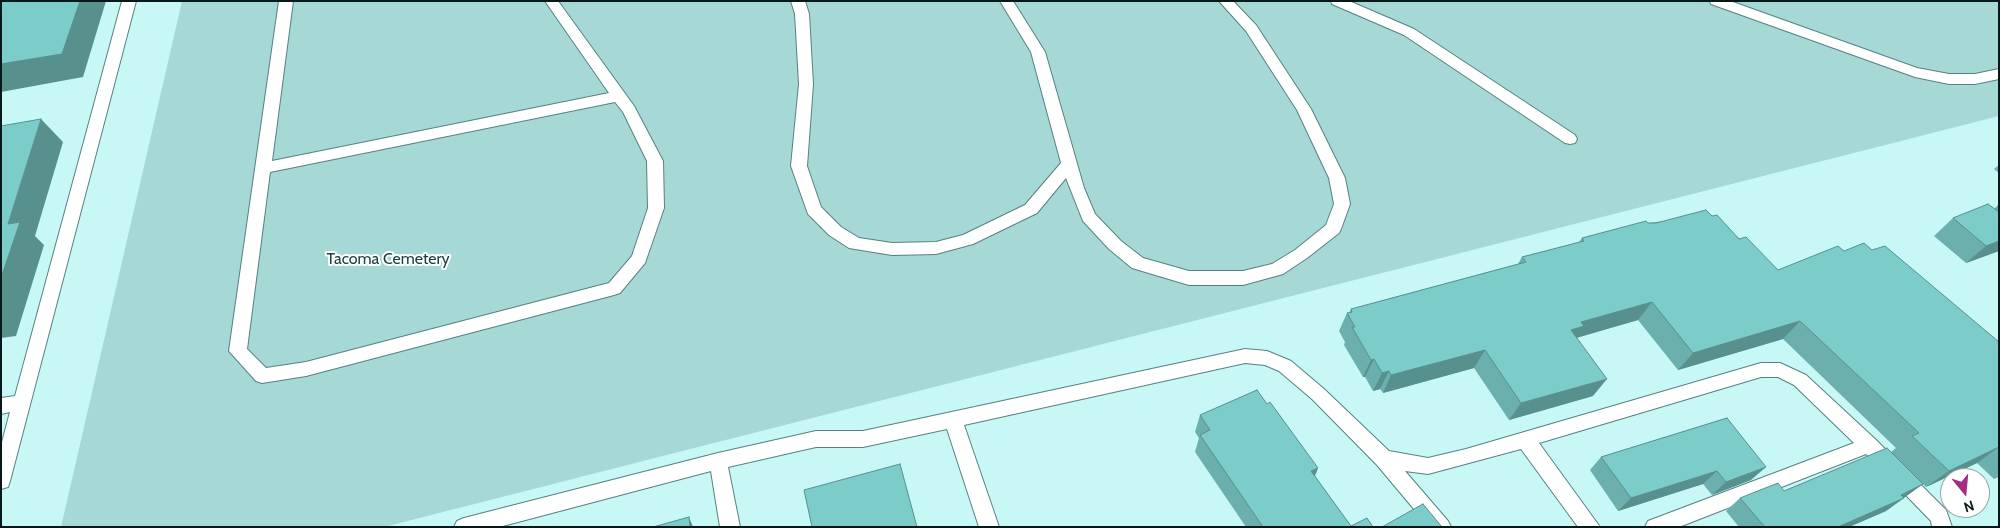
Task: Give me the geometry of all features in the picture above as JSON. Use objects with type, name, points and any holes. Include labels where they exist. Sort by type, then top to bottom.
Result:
[{"type":"lane","points":[[1,481],[129,1]]},
{"type":"lane","points":[[286,1],[238,351],[262,376],[306,369],[614,288],[639,259],[656,208],[655,161],[629,110],[551,1]]},
{"type":"lane","points":[[798,1],[802,14],[806,84],[799,166],[814,210],[835,231],[855,244],[892,249],[936,248],[968,240],[1031,209],[1069,164]]},
{"type":"lane","points":[[1006,1],[1038,52],[1076,188],[1089,217],[1115,245],[1138,263],[1188,278],[1244,278],[1277,269],[1301,254],[1333,229],[1342,204],[1337,178],[1304,109],[1251,28],[1225,1]]},
{"type":"lane","points":[[1337,1],[1409,32],[1570,139]]},
{"type":"lane","points":[[1716,1],[1915,72],[1949,79],[1975,79],[1999,74]]},
{"type":"lane","points":[[263,168],[618,96]]},
{"type":"lane","points":[[464,527],[718,461],[816,440],[863,439],[1253,356],[1267,358],[1285,366],[1318,394],[1384,458],[1441,527]]},
{"type":"lane","points":[[1384,458],[1428,466],[1466,457],[1761,370],[1780,370],[1800,380],[1869,445],[1939,516],[1942,527]]},
{"type":"lane","points":[[1,406],[21,402]]},
{"type":"lane","points":[[953,419],[989,527]]},
{"type":"lane","points":[[1525,439],[1590,527]]},
{"type":"lane","points":[[1655,527],[1869,445]]},
{"type":"lane","points":[[718,461],[730,527]]},
{"type":"green space","name":"Tacoma Cemetery","points":[[182,1],[1999,1],[1999,116],[384,527],[61,527]]},
{"type":"building","points":[[1,1],[80,1],[62,54],[1,64]]},
{"type":"building","points":[[41,119],[8,224],[20,222],[1,278],[1,126]]},
{"type":"building","points":[[1988,204],[1999,212],[1999,241],[1986,246],[1953,218]]},
{"type":"building","points":[[1706,210],[1712,216],[1717,215],[1739,239],[1746,237],[1778,270],[1838,246],[1844,251],[1864,243],[1872,250],[1885,246],[1999,342],[1999,447],[1955,468],[1946,468],[1912,436],[1919,433],[1800,321],[1693,353],[1652,302],[1581,322],[1584,326],[1571,330],[1607,379],[1521,403],[1485,350],[1391,375],[1389,371],[1382,373],[1374,359],[1371,360],[1352,327],[1355,327],[1347,313],[1352,312],[1351,309],[1526,262],[1522,257],[1584,241],[1582,238],[1646,221],[1648,223],[1656,223]]},
{"type":"building","points":[[1257,390],[1267,404],[1270,402],[1318,468],[1311,471],[1351,526],[1367,518],[1373,527],[1263,527],[1200,435],[1210,430],[1200,415]]},
{"type":"building","points":[[1727,418],[1766,467],[1726,482],[1717,471],[1631,498],[1601,457]]},
{"type":"building","points":[[1887,448],[1923,484],[1901,495],[1904,498],[1838,527],[1765,527],[1740,498],[1778,483],[1784,491]]},
{"type":"building","points":[[900,464],[917,527],[812,527],[804,490]]},
{"type":"building","points":[[1423,504],[1442,527],[1382,527]]},
{"type":"building","points":[[689,517],[690,527],[653,527]]}]
